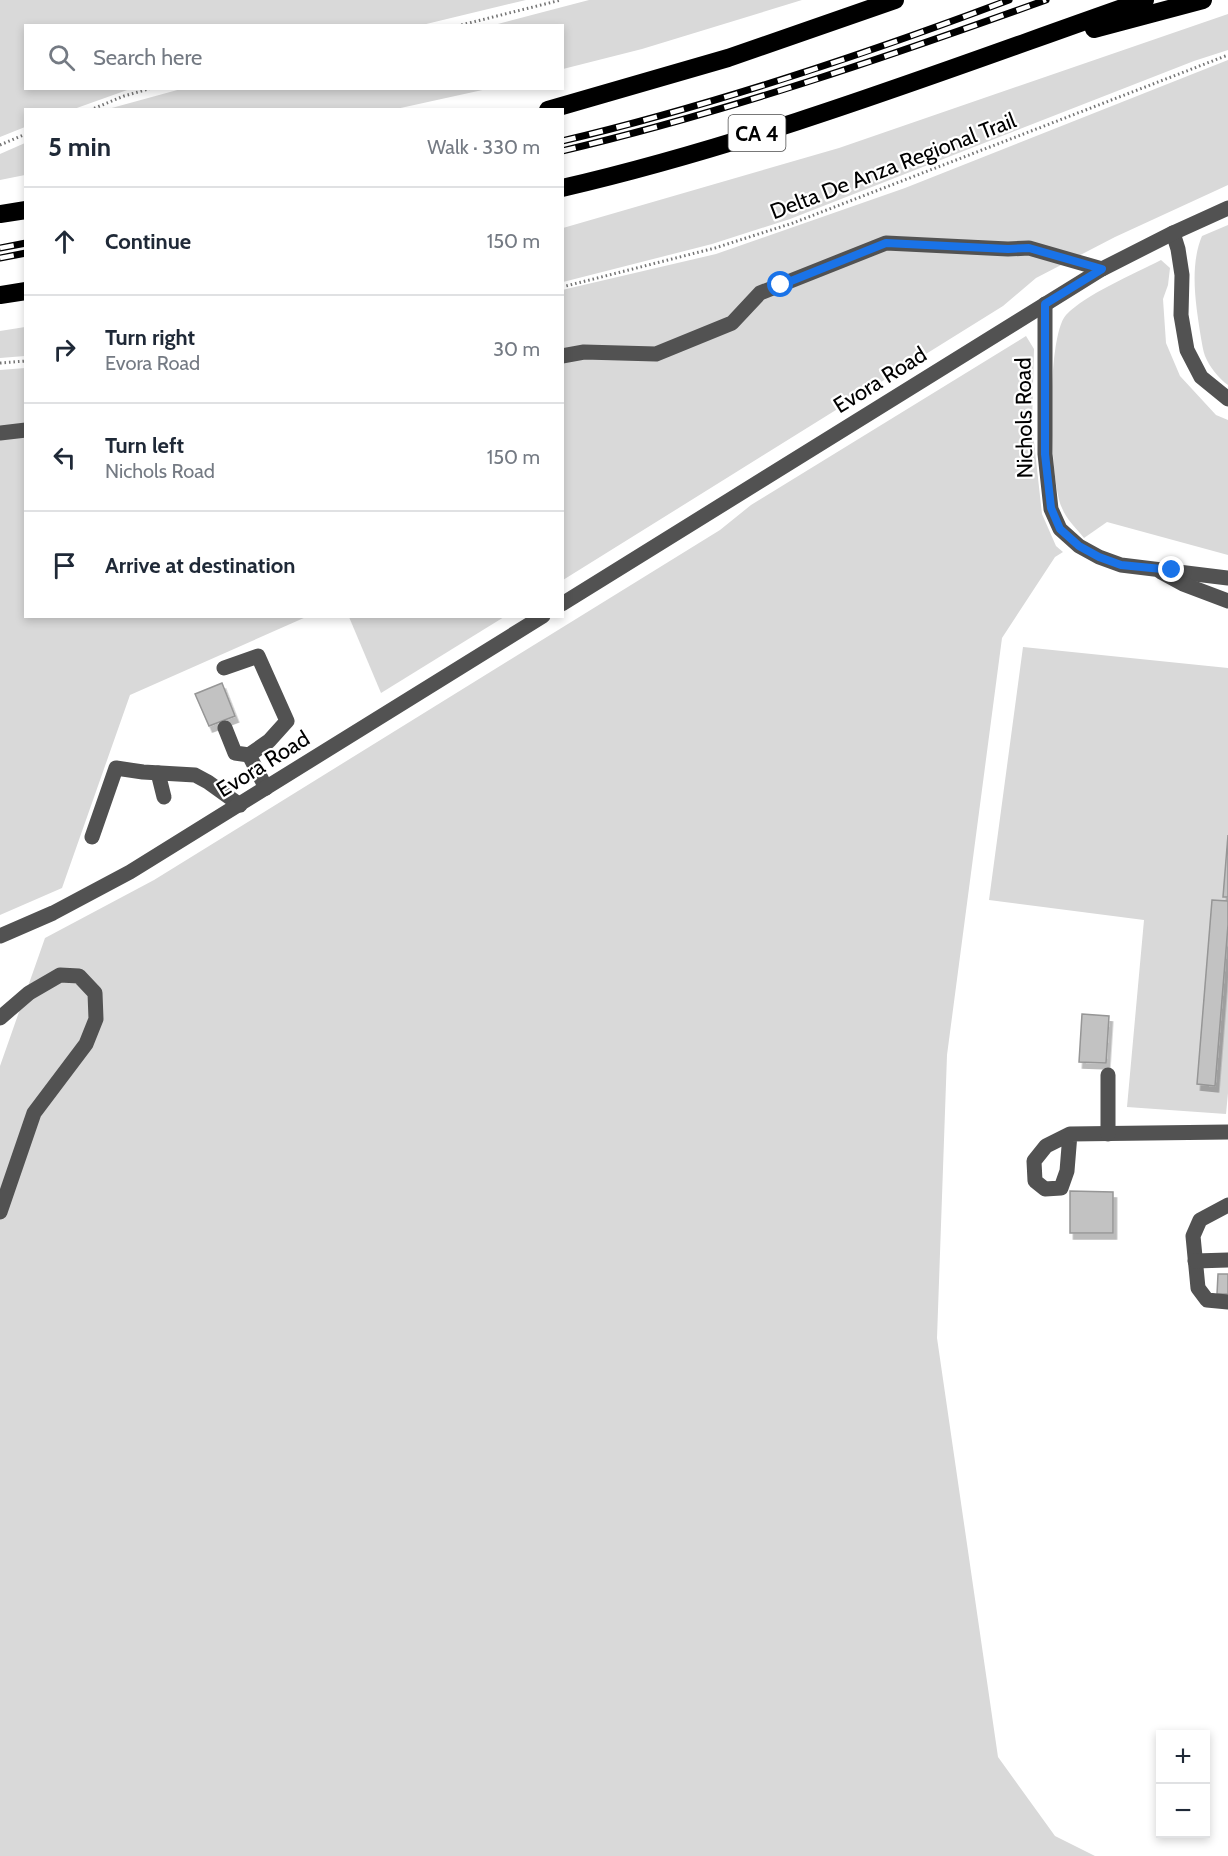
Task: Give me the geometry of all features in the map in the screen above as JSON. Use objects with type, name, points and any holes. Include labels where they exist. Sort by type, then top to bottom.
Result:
[{"type":"highway","points":[[555,108],[728,58],[895,0]]},
{"type":"highway","name":"CA 4","points":[[564,187],[705,150],[1145,0]]},
{"type":"highway","points":[[948,69],[1203,0]]},
{"type":"highway","points":[[0,214],[24,210]]},
{"type":"highway","points":[[0,295],[24,291]]},
{"type":"street","name":"Evora Road","points":[[564,603],[1102,269],[1228,208]]},
{"type":"street","points":[[1173,233],[1182,275],[1181,315],[1187,350],[1201,377],[1228,399]]},
{"type":"street","points":[[564,356],[584,352],[656,354],[732,323],[760,293],[886,243],[1029,248],[1102,269]]},
{"type":"street","name":"Nichols Road","points":[[1045,304],[1045,454],[1051,508],[1060,529],[1079,546],[1121,565],[1228,578]]},
{"type":"street","points":[[0,433],[24,430]]},
{"type":"street","points":[[1156,569],[1183,584],[1228,601]]},
{"type":"street","name":"Evora Road","points":[[0,936],[80,899],[130,872],[540,618]]},
{"type":"street","points":[[224,668],[258,656],[287,721],[269,741],[249,755],[235,753],[225,728]]},
{"type":"street","points":[[249,755],[266,788]]},
{"type":"street","points":[[92,837],[116,768],[195,775],[240,805]]},
{"type":"street","points":[[158,773],[164,797]]},
{"type":"street","points":[[0,1018],[28,993],[60,975],[78,976],[95,993],[96,1019],[86,1044],[34,1113],[0,1212]]},
{"type":"street","points":[[1108,1075],[1108,1134]]},
{"type":"street","points":[[1070,1134],[1228,1132]]},
{"type":"street","points":[[1228,1205],[1200,1220],[1192,1236],[1198,1288],[1207,1300],[1228,1302]]},
{"type":"street","points":[[1195,1261],[1228,1260]]},
{"type":"path","points":[[466,24],[561,0]]},
{"type":"path","name":"Delta De Anza Regional Trail","points":[[564,286],[715,248],[793,223],[1228,55]]},
{"type":"path","points":[[95,108],[146,90]]},
{"type":"path","points":[[0,145],[24,135]]},
{"type":"path","points":[[0,363],[24,361]]},
{"type":"shaded area","points":[[0,0],[526,0],[426,24],[24,24],[24,90],[127,90],[77,108],[24,108],[24,127],[0,137]]},
{"type":"shaded area","points":[[589,0],[802,0],[642,49],[564,69],[564,24],[498,24]]},
{"type":"shaded area","points":[[1228,14],[1228,50],[1194,61],[790,219],[712,244],[564,282],[564,228],[839,148]]},
{"type":"shaded area","points":[[1228,60],[1228,185],[1115,237],[1036,278],[1003,306],[564,579],[564,290],[716,254],[905,188]]},
{"type":"shaded area","points":[[177,90],[482,90],[401,108],[112,108]]},
{"type":"shaded area","points":[[24,143],[24,175],[0,180],[0,154]]},
{"type":"shaded area","points":[[1228,225],[1228,385],[1215,372],[1204,354],[1197,313],[1195,273],[1202,236]]},
{"type":"shaded area","points":[[1161,260],[1170,268],[1163,299],[1166,343],[1180,376],[1216,415],[1228,420],[1228,555],[1107,522],[1084,538],[1064,512],[1058,493],[1052,441],[1053,379],[1055,351],[1066,315],[1085,300]]},
{"type":"shaded area","points":[[24,327],[24,356],[0,358],[0,331]]},
{"type":"shaded area","points":[[1026,336],[1034,349],[1032,424],[1042,514],[1056,546],[1063,552],[1055,557],[1002,638],[947,1055],[937,1338],[998,1757],[1055,1836],[1095,1856],[0,1856],[0,1066],[45,938],[154,880],[720,530],[751,505]]},
{"type":"shaded area","points":[[24,368],[24,618],[304,618],[130,695],[62,888],[0,915],[0,370]]},
{"type":"shaded area","points":[[349,618],[502,618],[381,693]]},
{"type":"shaded area","points":[[1023,647],[1228,668],[1228,1093],[1226,1114],[1127,1107],[1144,920],[989,900]]},
{"type":"building","points":[[222,683],[235,716],[209,726],[195,694]]},
{"type":"building","points":[[1228,835],[1228,897],[1223,897]]},
{"type":"building","points":[[1212,900],[1228,901],[1215,1086],[1197,1084]]},
{"type":"building","points":[[1082,1014],[1109,1016],[1106,1063],[1079,1062]]},
{"type":"building","points":[[1070,1191],[1113,1192],[1113,1233],[1070,1233]]},
{"type":"building","points":[[1218,1274],[1228,1274],[1228,1294],[1217,1294]]},
{"type":"railway","points":[[564,141],[675,112],[788,78],[1009,0]]},
{"type":"railway","points":[[564,151],[746,101],[927,42],[1046,0]]},
{"type":"railway","points":[[0,248],[24,243]]},
{"type":"railway","points":[[0,258],[24,253]]},
{"type":"route","points":[[781,285],[886,243],[1029,248],[1102,269],[1045,304],[1045,454],[1051,508],[1060,529],[1079,546],[1099,557],[1121,565],[1172,570]]}]
